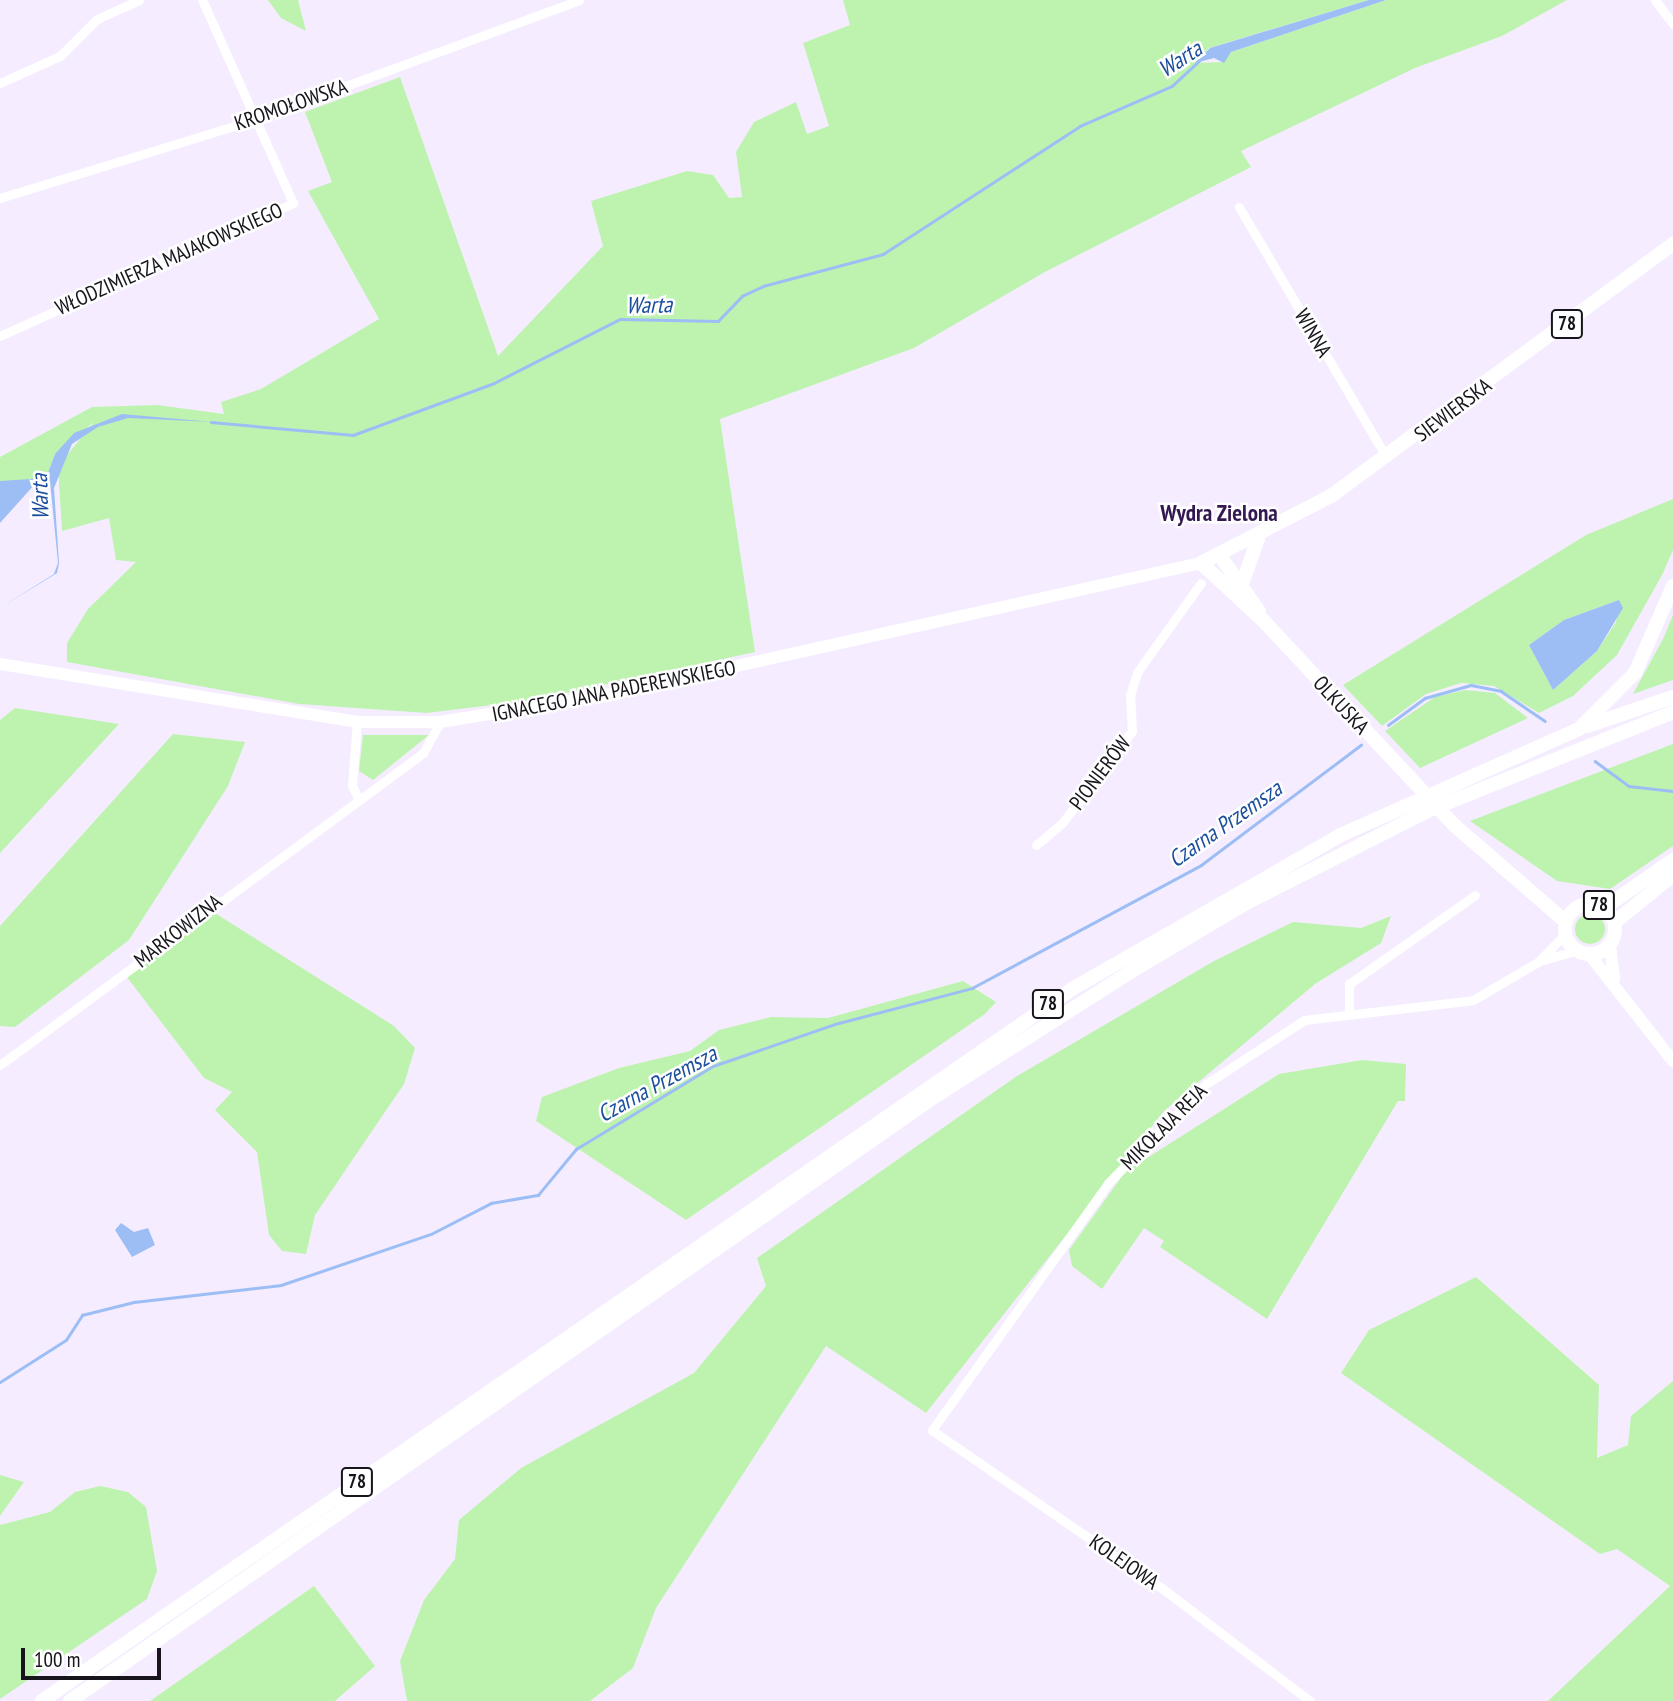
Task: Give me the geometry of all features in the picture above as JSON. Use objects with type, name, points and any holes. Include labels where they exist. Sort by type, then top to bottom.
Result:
[{"type":"main road","name":"SIEWIERSKA","points":[[1220,556],[1258,539],[1387,458],[1673,244]]},
{"type":"main road","points":[[1243,580],[1258,539]]},
{"type":"main road","name":"IGNACEGO JANA PADEREWSKIEGO","points":[[0,664],[356,722],[440,722],[579,701],[1201,563],[1220,556]]},
{"type":"main road","name":"OLKUSKA","points":[[1220,556],[1243,580],[1266,623]]},
{"type":"main road","name":"OLKUSKA","points":[[1201,563],[1266,623],[1416,792]]},
{"type":"main road","points":[[1579,729],[1635,673],[1673,586]]},
{"type":"main road","name":"78","points":[[42,1701],[672,1262],[1072,989],[1256,879],[1416,792],[1438,788],[1579,729],[1673,697]]},
{"type":"main road","name":"78","points":[[70,1701],[1050,1021],[1246,903],[1427,811],[1447,808],[1673,712]]},
{"type":"main road","name":"78","points":[[1416,792],[1447,808],[1529,887],[1566,928],[1583,952],[1609,945],[1615,922],[1604,908],[1577,907],[1529,887]]},
{"type":"main road","points":[[1604,908],[1673,860]]},
{"type":"main road","points":[[1615,922],[1673,875]]},
{"type":"main road","name":"78","points":[[1566,928],[1577,907]]},
{"type":"main road","points":[[1609,945],[1617,989]]},
{"type":"main road","points":[[1583,952],[1617,989],[1673,1061]]},
{"type":"street","points":[[0,83],[60,56],[100,17],[139,0]]},
{"type":"street","points":[[202,0],[256,119]]},
{"type":"street","name":"KROMOŁOWSKA","points":[[0,198],[256,119],[579,0]]},
{"type":"street","points":[[1655,0],[1673,24]]},
{"type":"street","name":"WŁODZIMIERZA MAJAKOWSKIEGO","points":[[0,336],[293,203],[256,119]]},
{"type":"street","name":"WINNA","points":[[1239,207],[1387,458]]},
{"type":"street","name":"PIONIERÓW","points":[[1036,845],[1063,822],[1132,731],[1130,695],[1138,671],[1201,583]]},
{"type":"street","points":[[356,722],[352,785],[359,801]]},
{"type":"street","name":"MARKOWIZNA","points":[[0,1065],[433,744],[440,722]]},
{"type":"street","points":[[1349,1013],[1349,984],[1475,895]]},
{"type":"street","name":"MIKOŁAJA REJA","points":[[1538,962],[1566,928]]},
{"type":"street","name":"MIKOŁAJA REJA","points":[[932,1430],[1108,1183],[1175,1110],[1285,1026],[1349,1013],[1460,1004],[1538,962],[1583,952]]},
{"type":"street","name":"KOLEJOWA","points":[[932,1430],[1163,1589],[1310,1701]]},
{"type":"green space","points":[[268,0],[298,0],[306,31],[281,18]]},
{"type":"green space","points":[[843,0],[1369,0],[1209,48],[1196,63],[1223,62],[1231,52],[1386,0],[1567,0],[1502,36],[1415,68],[1241,151],[1251,167],[1043,273],[914,348],[720,419],[755,652],[539,699],[427,713],[299,704],[67,662],[67,643],[88,609],[136,562],[116,560],[109,518],[62,531],[58,466],[94,422],[55,454],[46,478],[36,482],[0,481],[0,457],[92,407],[157,405],[224,414],[221,402],[261,389],[379,319],[308,191],[332,182],[305,112],[400,77],[498,356],[603,246],[591,201],[687,171],[713,175],[729,198],[742,197],[736,152],[754,122],[796,102],[807,134],[829,126],[803,43],[850,25]]},
{"type":"green space","points":[[1673,499],[1673,550],[1662,575],[1617,655],[1573,696],[1539,713],[1494,686],[1461,683],[1426,694],[1382,726],[1343,685],[1586,535]],"holes":[[[1619,600],[1616,622],[1597,651],[1553,690],[1529,645],[1564,620]]]},
{"type":"green space","points":[[1673,615],[1673,680],[1633,694],[1664,637]]},
{"type":"green space","points":[[1465,690],[1495,693],[1528,718],[1420,768],[1385,731],[1435,697]]},
{"type":"green space","points":[[15,708],[119,724],[0,853],[0,720]]},
{"type":"green space","points":[[173,734],[245,742],[228,786],[129,940],[15,1027],[0,1026],[0,926]]},
{"type":"green space","points":[[363,735],[429,735],[373,780],[359,771]]},
{"type":"green space","points":[[1673,744],[1673,846],[1610,889],[1557,881],[1470,821]]},
{"type":"green space","points":[[207,908],[394,1026],[415,1048],[404,1084],[315,1215],[306,1254],[282,1251],[269,1235],[257,1152],[215,1110],[232,1092],[204,1078],[126,976]]},
{"type":"green space","points":[[1590,914],[1601,918],[1605,929],[1601,940],[1590,944],[1579,940],[1575,929],[1579,918]]},
{"type":"green space","points":[[1391,916],[1381,943],[1315,984],[1164,1111],[926,1413],[826,1346],[656,1608],[633,1668],[590,1701],[407,1701],[400,1661],[424,1600],[455,1559],[459,1520],[521,1468],[694,1373],[766,1286],[757,1258],[1017,1076],[1214,961],[1293,922],[1361,928]]},
{"type":"green space","points":[[963,981],[996,1002],[985,1014],[686,1220],[536,1121],[542,1097],[619,1068],[690,1051],[719,1030],[771,1017],[828,1018]]},
{"type":"green space","points":[[1362,1060],[1406,1064],[1405,1101],[1398,1101],[1267,1319],[1160,1247],[1164,1241],[1144,1228],[1102,1289],[1072,1266],[1069,1250],[1125,1172],[1279,1074]]},
{"type":"green space","points":[[1476,1277],[1599,1385],[1597,1458],[1628,1445],[1631,1416],[1673,1381],[1673,1701],[1548,1701],[1670,1586],[1617,1549],[1600,1554],[1341,1373],[1369,1330]]},
{"type":"green space","points":[[0,1475],[24,1482],[0,1516]]},
{"type":"green space","points":[[100,1486],[128,1492],[146,1507],[157,1571],[147,1599],[0,1699],[0,1525],[50,1512],[75,1492]]},
{"type":"green space","points":[[314,1586],[375,1666],[335,1701],[150,1701]]},
{"type":"water","points":[[1369,0],[1386,0],[1231,52],[1224,63],[1214,58],[1195,63],[1210,48]]},
{"type":"water","points":[[122,414],[213,422],[128,418],[98,427],[72,444],[54,488],[59,563],[57,573],[0,608],[54,574],[58,563],[50,481],[35,484],[0,523],[0,481],[46,478],[55,454],[74,433]]},
{"type":"water","points":[[1619,600],[1623,608],[1597,651],[1553,690],[1529,645],[1564,620]]},
{"type":"water","points":[[121,1223],[134,1232],[148,1228],[155,1245],[132,1257],[115,1230]]},
{"type":"waterway","name":"Warta","points":[[211,422],[353,435],[494,383],[620,319],[718,321],[742,296],[763,286],[883,254],[1080,126],[1172,86],[1199,61]]},
{"type":"waterway","name":"Czarna Przemsza","points":[[1388,725],[1425,698],[1471,685],[1501,691],[1545,721]]},
{"type":"waterway","name":"Czarna Przemsza","points":[[0,1382],[66,1340],[82,1315],[134,1302],[281,1285],[431,1234],[491,1203],[538,1195],[576,1149],[713,1066],[835,1024],[972,988],[1201,865],[1361,745]]},
{"type":"waterway","name":"Czarna Przemsza","points":[[1595,761],[1629,786],[1673,791]]},
{"type":"district","name":"Wydra Zielona","points":[[1219,513]]}]
